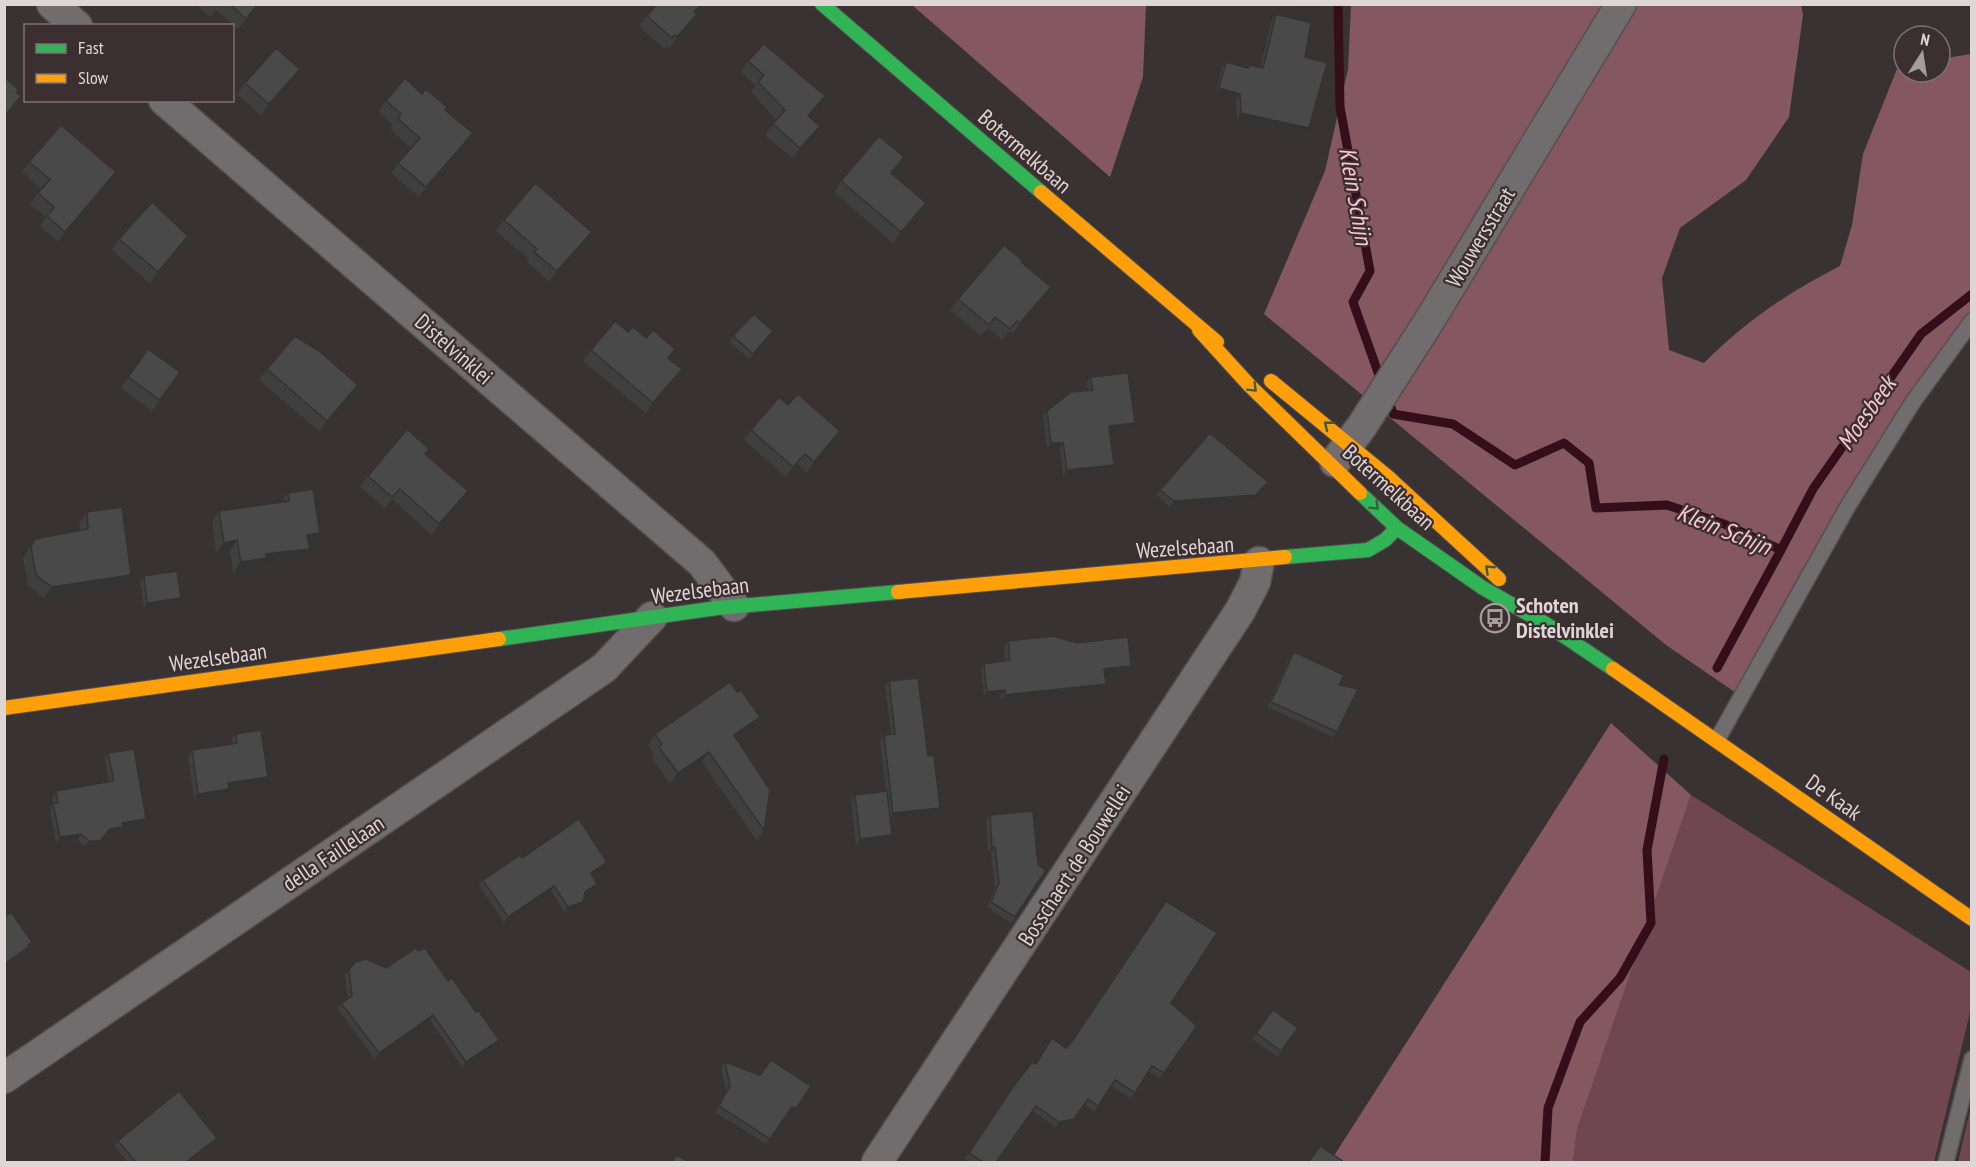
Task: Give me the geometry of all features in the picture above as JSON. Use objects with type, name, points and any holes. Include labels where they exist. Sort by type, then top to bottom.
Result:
[{"type":"main road","name":"Botermelkbaan","points":[[822,4],[1199,330],[1255,369],[1341,454],[1397,528],[1483,588],[1546,624],[1672,708]]},
{"type":"main road","name":"Botermelkbaan","points":[[1199,330],[1250,386],[1341,454],[1546,624]]},
{"type":"main road","name":"Wezelsebaan","points":[[4,708],[734,606],[1259,562],[1368,550],[1385,540],[1397,528]]},
{"type":"main road","name":"De Kaak","points":[[1672,708],[1971,919]]},
{"type":"street","points":[[52,4],[75,24]]},
{"type":"street","name":"Wouwersstraat","points":[[1341,454],[1431,318],[1621,4]]},
{"type":"street","name":"Distelvinklei","points":[[166,102],[702,563],[734,606]]},
{"type":"street","name":"Bosschaert de Bouwellei","points":[[878,1162],[1240,611],[1255,582],[1259,562]]},
{"type":"street","name":"della Faillelaan","points":[[4,1078],[604,668],[652,617]]},
{"type":"lane","points":[[1717,740],[1848,506],[1913,402],[1971,321]]},
{"type":"lane","points":[[1946,1162],[1971,1059]]},
{"type":"shaded area","points":[[912,5],[1146,5],[1143,77],[1110,177]]},
{"type":"shaded area","points":[[1351,5],[1801,5],[1803,15],[1789,117],[1746,180],[1680,228],[1662,278],[1669,350],[1704,363],[1768,309],[1840,266],[1852,225],[1863,154],[1892,82],[1892,84],[1952,84],[1952,57],[1971,54],[1971,321],[1913,402],[1742,697],[1666,645],[1264,314],[1325,171],[1348,69]]},
{"type":"shaded area","points":[[1611,723],[1691,795],[1577,1130],[1573,1162],[1330,1162]]},
{"type":"shaded area","points":[[1691,795],[1971,972],[1971,1008],[1934,1162],[1573,1162],[1577,1130]]},
{"type":"shaded area","points":[[1971,1107],[1971,1162],[1958,1162]]},
{"type":"building","points":[[230,4],[258,4],[246,19]]},
{"type":"building","points":[[657,4],[696,4],[699,7],[694,12],[697,14],[677,37],[675,35],[672,38],[647,16]]},
{"type":"building","points":[[1276,14],[1311,23],[1305,57],[1327,63],[1309,128],[1241,113],[1240,94],[1219,88],[1226,62],[1248,68],[1249,65],[1263,68]]},
{"type":"building","points":[[764,44],[825,96],[808,116],[820,126],[800,148],[773,124],[785,110],[758,82],[764,75],[748,61]]},
{"type":"building","points":[[276,48],[300,69],[269,104],[245,83]]},
{"type":"building","points":[[4,77],[19,90],[16,92],[21,96],[4,117]]},
{"type":"building","points":[[405,78],[422,94],[426,89],[447,107],[445,110],[473,133],[426,187],[398,163],[420,138],[398,119],[401,114],[386,101]]},
{"type":"building","points":[[61,125],[116,172],[65,232],[47,216],[54,207],[38,193],[50,179],[29,162]]},
{"type":"building","points":[[879,136],[904,157],[891,173],[926,203],[901,232],[841,181]]},
{"type":"building","points":[[535,183],[592,232],[557,271],[534,252],[537,249],[504,220]]},
{"type":"building","points":[[152,202],[188,236],[158,272],[119,239]]},
{"type":"building","points":[[1004,245],[1051,287],[1020,323],[1017,321],[1010,329],[995,317],[989,325],[958,299]]},
{"type":"building","points":[[754,314],[773,331],[753,354],[733,336]]},
{"type":"building","points":[[615,321],[628,332],[633,327],[646,338],[653,330],[675,349],[668,358],[682,369],[653,403],[591,350]]},
{"type":"building","points":[[295,336],[319,351],[358,385],[327,421],[267,369]]},
{"type":"building","points":[[148,349],[180,372],[160,400],[128,377]]},
{"type":"building","points":[[1128,373],[1135,423],[1109,426],[1114,465],[1067,470],[1063,443],[1051,443],[1047,411],[1071,392],[1093,390],[1090,377]]},
{"type":"building","points":[[798,394],[840,431],[814,462],[805,454],[793,467],[751,430],[779,397],[788,405]]},
{"type":"building","points":[[407,429],[429,449],[425,454],[468,491],[439,524],[400,489],[392,497],[368,476]]},
{"type":"building","points":[[1210,433],[1268,482],[1256,495],[1174,501],[1160,490]]},
{"type":"building","points":[[313,489],[320,533],[307,535],[310,549],[266,554],[267,558],[241,562],[237,540],[224,543],[219,511],[289,501],[288,493]]},
{"type":"building","points":[[122,507],[131,575],[52,587],[36,575],[31,547],[35,539],[88,529],[87,512]]},
{"type":"building","points":[[177,571],[181,598],[147,603],[144,576]]},
{"type":"building","points":[[1053,636],[1077,643],[1128,637],[1131,666],[1104,669],[1106,684],[1005,695],[1005,690],[987,692],[984,664],[1010,660],[1008,641]]},
{"type":"building","points":[[1294,652],[1344,675],[1339,685],[1358,689],[1337,732],[1271,702]]},
{"type":"building","points":[[918,678],[928,756],[934,755],[940,808],[893,813],[884,735],[895,734],[889,681]]},
{"type":"building","points":[[730,682],[737,692],[741,690],[760,717],[734,735],[770,790],[764,830],[709,752],[678,773],[659,747],[662,744],[655,734]]},
{"type":"building","points":[[261,730],[268,777],[228,783],[229,789],[198,794],[192,750],[237,743],[236,734]]},
{"type":"building","points":[[134,749],[146,819],[122,823],[123,827],[110,829],[100,841],[89,841],[81,834],[60,837],[53,803],[58,803],[56,791],[114,781],[108,753]]},
{"type":"building","points":[[887,791],[892,835],[860,839],[855,795]]},
{"type":"building","points":[[1033,811],[1038,865],[1046,870],[1015,917],[991,902],[999,883],[995,847],[992,847],[990,815]]},
{"type":"building","points":[[579,819],[607,862],[591,873],[597,884],[585,892],[583,902],[568,907],[554,886],[508,917],[483,880],[520,855],[522,858]]},
{"type":"building","points":[[1166,901],[1217,933],[1171,1003],[1197,1026],[1164,1073],[1152,1066],[1135,1093],[1115,1080],[1098,1106],[1088,1099],[1074,1119],[1059,1122],[1036,1106],[996,1162],[983,1162],[969,1153],[1011,1090],[1032,1062],[1036,1064],[1052,1038],[1066,1048],[1071,1043]]},
{"type":"building","points":[[11,912],[32,942],[28,945],[29,947],[4,964],[4,917]]},
{"type":"building","points":[[416,948],[418,951],[425,948],[448,981],[452,978],[499,1040],[466,1062],[433,1015],[379,1053],[341,1003],[352,996],[349,970],[355,962],[366,959],[386,968]]},
{"type":"building","points":[[1273,1010],[1298,1028],[1281,1051],[1256,1033]]},
{"type":"building","points":[[771,1060],[811,1086],[796,1109],[792,1107],[770,1139],[719,1106],[730,1086],[725,1062],[760,1075]]},
{"type":"building","points":[[179,1091],[217,1138],[186,1162],[136,1162],[118,1141]]},
{"type":"building","points":[[1320,1146],[1344,1162],[1309,1162]]},
{"type":"building","points":[[677,1155],[689,1162],[672,1162]]},
{"type":"waterway","name":"Klein Schijn","points":[[1338,4],[1340,107],[1370,271],[1353,302],[1380,378]]},
{"type":"waterway","name":"Moesbeek","points":[[1781,550],[1813,489],[1921,334],[1972,294]]},
{"type":"waterway","name":"Klein Schijn","points":[[1390,404],[1393,414],[1453,424],[1515,465],[1564,443],[1589,463],[1596,508],[1667,505],[1724,524],[1781,550],[1717,668]]},
{"type":"waterway","name":"Klein Schijn","points":[[1545,1162],[1548,1108],[1580,1022],[1620,978],[1651,923],[1647,850],[1664,759]]},
{"type":"traffic: fast","points":[[822,4],[1041,192]]},
{"type":"traffic: fast","points":[[1360,493],[1397,528],[1483,588],[1546,624],[1613,669]]},
{"type":"traffic: fast","points":[[1285,557],[1368,550],[1385,540],[1397,528]]},
{"type":"traffic: fast","points":[[499,639],[717,608],[898,592]]},
{"type":"traffic: slow","points":[[1041,192],[1217,342]]},
{"type":"traffic: slow","points":[[1199,330],[1250,386],[1360,493]]},
{"type":"traffic: slow","points":[[1271,381],[1388,477],[1499,579]]},
{"type":"traffic: slow","points":[[898,592],[1285,557]]},
{"type":"traffic: slow","points":[[4,708],[499,639]]},
{"type":"traffic: slow","points":[[1613,669],[1972,919]]},
{"type":"place","name":"Schoten Distelvinklei","points":[[1495,618]]}]
